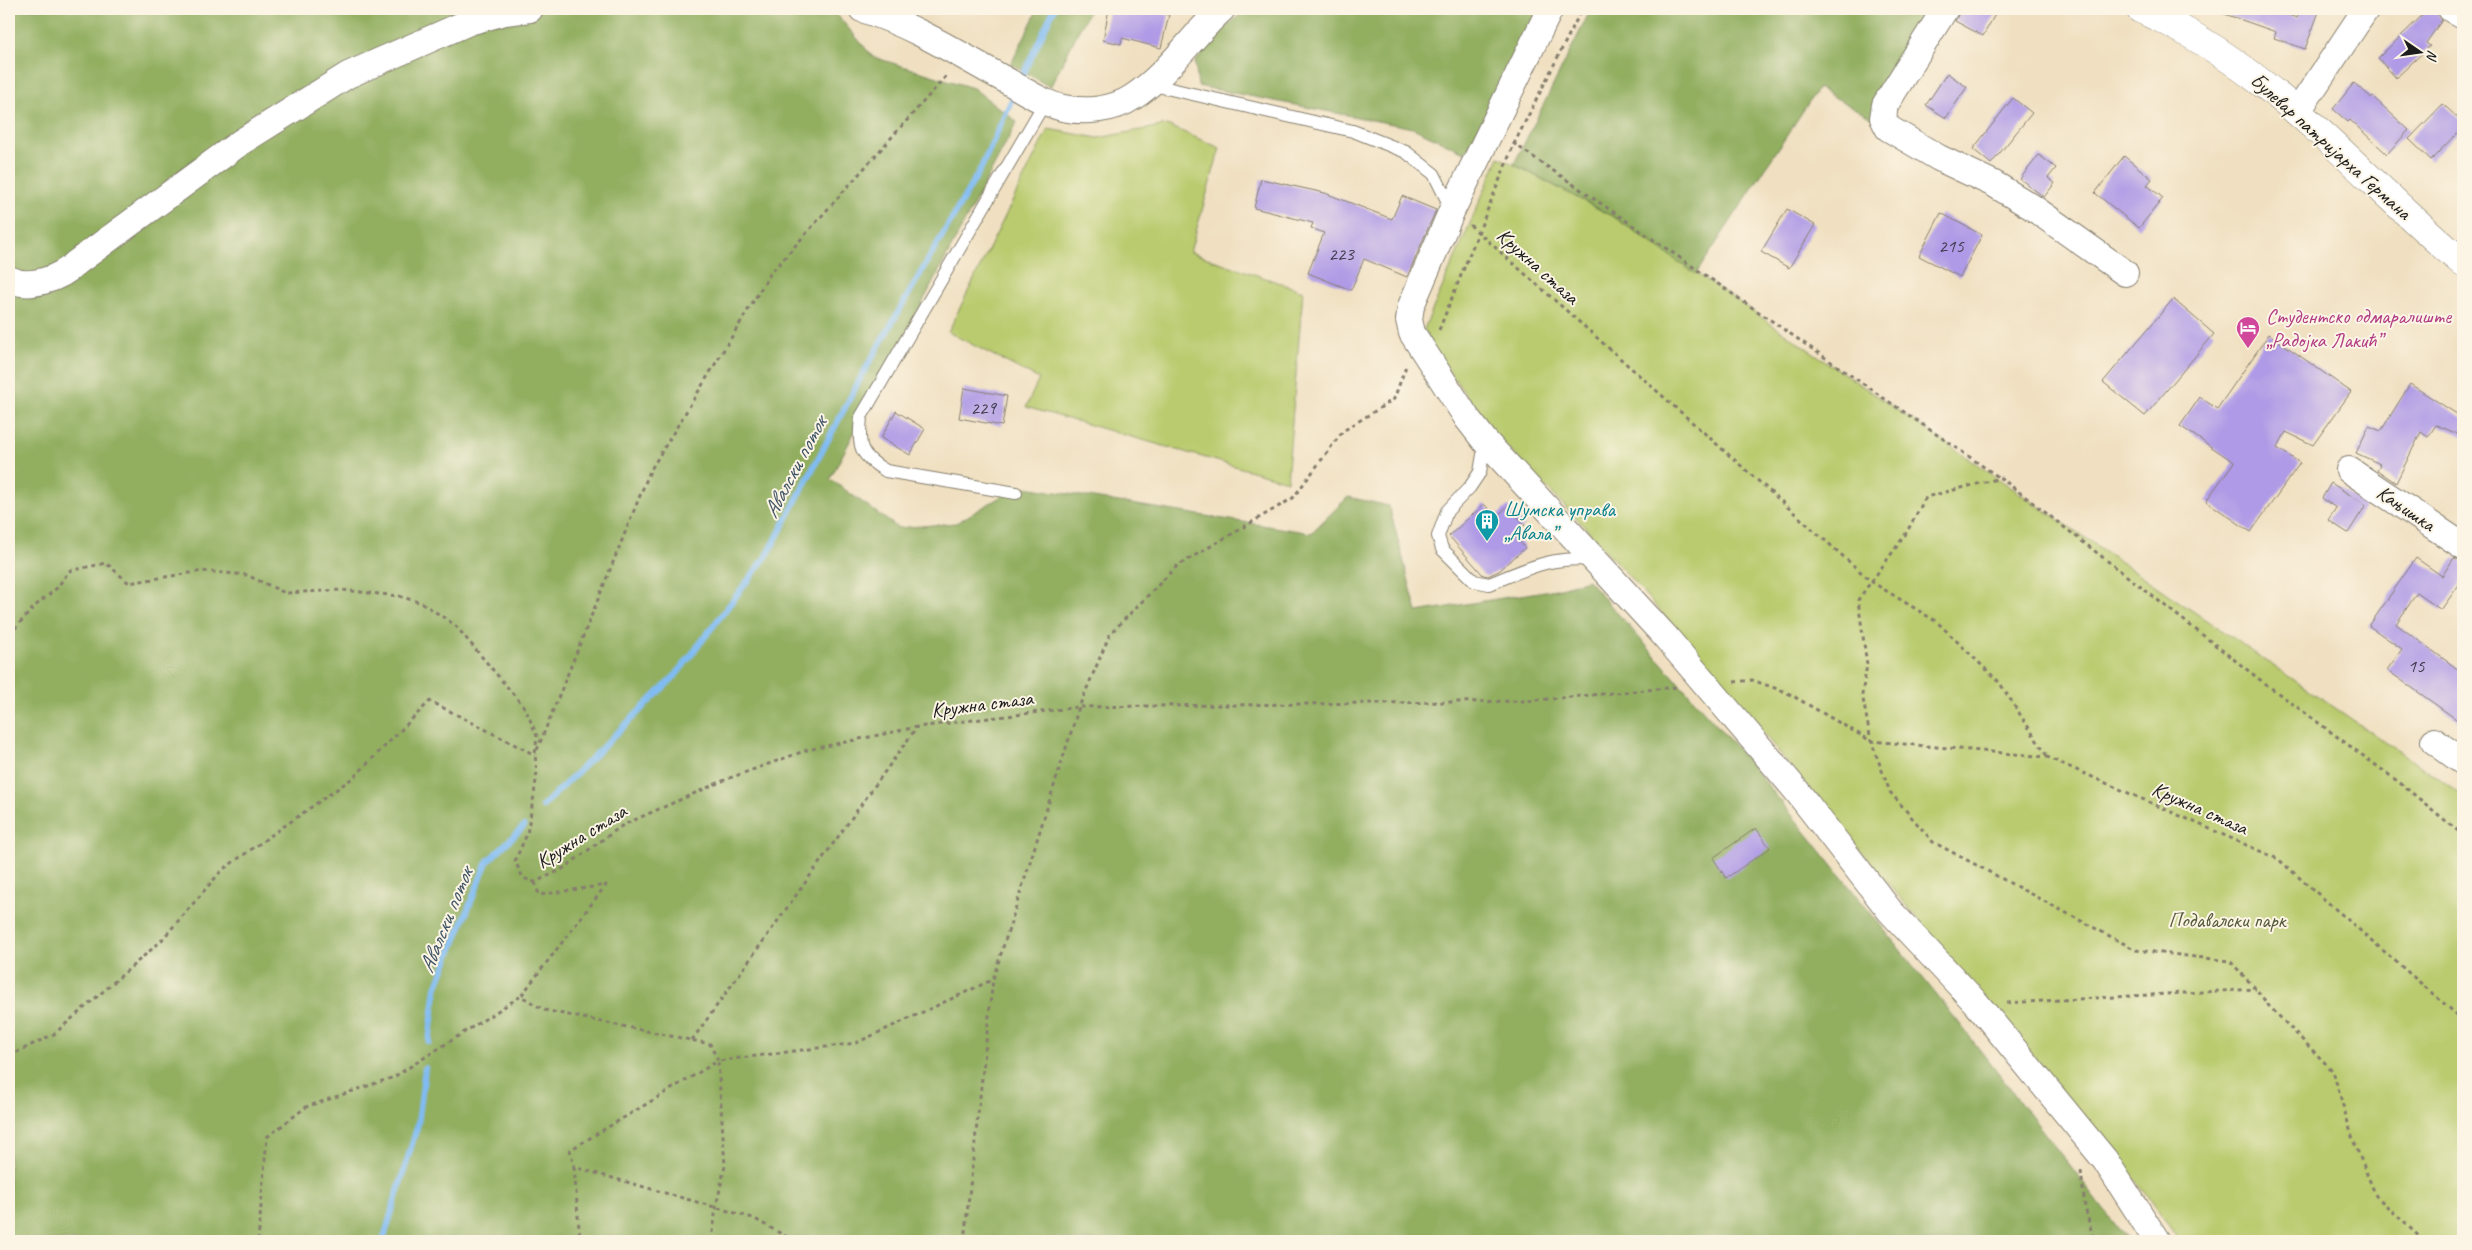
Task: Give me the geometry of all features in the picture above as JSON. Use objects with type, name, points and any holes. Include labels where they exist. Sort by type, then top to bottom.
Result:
[{"type":"main road","name":"Булевар патријарха Германа","points":[[2140,9],[2216,48],[2298,111],[2399,206],[2463,262]]},
{"type":"street","points":[[9,279],[28,284],[67,272],[76,263],[241,142],[348,75],[469,22],[505,12],[530,9]]},
{"type":"street","points":[[862,9],[913,29],[1045,102],[1073,110],[1101,109],[1132,98],[1149,84],[1222,9]]},
{"type":"street","points":[[1550,9],[1490,128],[1452,210],[1412,306],[1409,320],[1415,339],[1485,442],[1664,635],[1796,790],[1890,911],[1977,1004],[2105,1160],[2157,1241]]},
{"type":"street","points":[[1945,9],[1885,105],[1883,118],[1888,128],[1939,158],[1994,184],[2032,207],[2125,273]]},
{"type":"street","points":[[2298,111],[2366,9]]},
{"type":"street","points":[[2451,9],[2463,16]]},
{"type":"street","name":"Кањишка","points":[[2350,470],[2463,546]]},
{"type":"street","points":[[2434,741],[2463,762]]},
{"type":"lane","points":[[1149,84],[1353,131],[1406,152],[1434,174],[1452,210]]},
{"type":"lane","points":[[1016,493],[886,471],[868,461],[861,448],[859,434],[861,417],[1045,102]]},
{"type":"lane","points":[[1485,442],[1480,472],[1442,521],[1438,536],[1442,549],[1474,581],[1482,584],[1489,584],[1551,560],[1569,558],[1594,560]]},
{"type":"path","points":[[1478,233],[1514,144],[1582,9]]},
{"type":"path","points":[[9,1056],[54,1034],[160,942],[222,870],[354,777],[430,701],[535,755],[650,471],[765,282],[964,57]]},
{"type":"path","points":[[1490,128],[2001,478],[2259,679],[2400,783],[2463,835]]},
{"type":"path","name":"Кружна стаза","points":[[1415,339],[1437,335],[1478,233],[1872,582],[1937,622],[1999,682],[2047,757]]},
{"type":"path","points":[[964,1241],[992,979],[1079,707],[1110,634],[1177,566],[1293,498],[1343,431],[1394,399],[1415,339]]},
{"type":"path","points":[[2001,478],[1926,497],[1905,535],[1858,600],[1867,665],[1862,694],[1871,741],[1890,792],[1934,842],[2136,950],[2230,961],[2256,989],[2268,1006],[2333,1071],[2353,1140],[2376,1196],[2424,1241]]},
{"type":"path","name":"Кружна стаза","points":[[9,635],[35,606],[57,588],[70,571],[106,563],[129,583],[202,571],[247,575],[285,593],[342,590],[399,596],[422,603],[455,625],[525,708],[537,736],[535,755],[537,772],[527,834],[515,861],[523,878],[535,882],[561,870],[623,825],[727,779],[807,750],[917,727],[1079,707],[1527,701],[1752,680],[1786,692],[1871,741],[2047,757],[2278,858],[2463,1020]]},
{"type":"path","points":[[692,1040],[917,727]]},
{"type":"path","points":[[258,1241],[267,1138],[306,1106],[394,1077],[520,996],[606,885],[539,895],[535,882]]},
{"type":"path","points":[[580,1241],[574,1167],[570,1150],[718,1061],[856,1043],[992,979]]},
{"type":"path","points":[[1977,1004],[2256,989]]},
{"type":"path","points":[[520,996],[544,1010],[710,1044],[718,1061],[725,1166],[716,1207],[712,1241]]},
{"type":"path","points":[[574,1167],[753,1218],[794,1241]]},
{"type":"path","points":[[2081,1167],[2085,1207],[2094,1241]]},
{"type":"green space","points":[[9,9],[832,9],[873,57],[973,88],[1017,122],[830,479],[898,528],[956,523],[1019,486],[1311,533],[1348,497],[1389,506],[1417,612],[1557,589],[1588,580],[1750,763],[1959,1023],[2128,1241],[9,1241]]},
{"type":"green space","points":[[1038,9],[1090,9],[1050,87],[1011,64]]},
{"type":"green space","points":[[1247,9],[1541,9],[1466,153],[1413,128],[1198,86],[1195,62],[1220,32]]},
{"type":"green space","points":[[1591,9],[1943,9],[1877,121],[1818,88],[1696,274],[1614,217],[1514,164]]},
{"type":"green space","points":[[1167,125],[1220,148],[1190,252],[1303,291],[1287,481],[1026,407],[1039,379],[948,332],[1048,129],[1098,138]]},
{"type":"green space","name":"Подавалски парк","points":[[1499,157],[1614,217],[2463,795],[2463,1241],[2178,1241],[2153,1202],[1684,638],[1583,525],[1494,434],[1431,346],[1424,329]]},
{"type":"building","points":[[1109,9],[1147,9],[1169,15],[1161,48],[1122,38],[1121,44],[1103,40]]},
{"type":"building","points":[[1961,9],[1998,9],[1983,36],[1955,21]]},
{"type":"building","points":[[2217,9],[2271,9],[2297,18],[2301,9],[2320,9],[2305,49],[2274,38],[2276,32],[2216,11]]},
{"type":"building","points":[[2429,9],[2436,11],[2442,20],[2426,43],[2430,46],[2396,78],[2378,58]]},
{"type":"building","points":[[1947,73],[1967,87],[1946,118],[1926,105]]},
{"type":"building","points":[[2354,83],[2373,97],[2409,130],[2387,154],[2350,120],[2348,122],[2333,109]]},
{"type":"building","points":[[2013,98],[2032,113],[1991,164],[1973,149]]},
{"type":"building","points":[[2443,104],[2463,123],[2463,127],[2431,160],[2409,139]]},
{"type":"building","points":[[2039,155],[2056,168],[2048,178],[2055,183],[2044,197],[2020,179]]},
{"type":"building","points":[[2124,156],[2152,179],[2147,185],[2163,198],[2139,228],[2095,193]]},
{"type":"building","points":[[1261,179],[1325,193],[1392,219],[1402,196],[1436,210],[1407,277],[1364,259],[1351,290],[1308,273],[1324,233],[1311,228],[1313,223],[1254,208]]},
{"type":"building","points":[[1787,209],[1815,225],[1789,268],[1761,252]]},
{"type":"building","points":[[1941,213],[1982,235],[1960,277],[1919,256]]},
{"type":"building","points":[[2173,299],[2214,334],[2145,416],[2103,382]]},
{"type":"building","points":[[2269,334],[2351,392],[2313,445],[2286,432],[2277,448],[2300,463],[2251,532],[2206,501],[2234,462],[2180,426],[2200,397],[2217,409]]},
{"type":"building","points":[[2410,384],[2463,418],[2463,436],[2436,425],[2428,437],[2421,432],[2396,483],[2377,470],[2380,464],[2356,453],[2369,426],[2381,431]]},
{"type":"building","points":[[964,388],[1007,396],[1002,426],[959,418]]},
{"type":"building","points":[[896,411],[925,429],[910,455],[881,438]]},
{"type":"building","points":[[2331,483],[2366,505],[2348,533],[2328,520],[2336,508],[2322,498]]},
{"type":"building","name":"Шумска управа „Авала”","points":[[1484,504],[1496,517],[1508,506],[1525,525],[1514,535],[1525,548],[1499,571],[1488,576],[1483,575],[1449,536]]},
{"type":"building","points":[[2416,558],[2442,576],[2454,558],[2463,561],[2463,579],[2441,610],[2417,593],[2396,624],[2463,673],[2463,724],[2387,670],[2402,649],[2369,626]]},
{"type":"building","points":[[1756,828],[1770,848],[1726,878],[1713,858]]},
{"type":"waterway","name":"Авалски поток","points":[[1023,75],[1054,9]]},
{"type":"waterway","name":"Авалски поток","points":[[543,806],[676,675],[768,554],[861,377],[981,168],[1012,99]]},
{"type":"waterway","name":"Авалски поток","points":[[429,1042],[436,988],[487,862],[524,826]]},
{"type":"waterway","name":"Авалски поток","points":[[383,1241],[418,1124],[425,1068]]},
{"type":"place","name":"Студентско одмаралиште „Радојка Лакић”","points":[[2248,349]]},
{"type":"place","name":"Шумска управа „Авала”","points":[[1487,542]]}]
